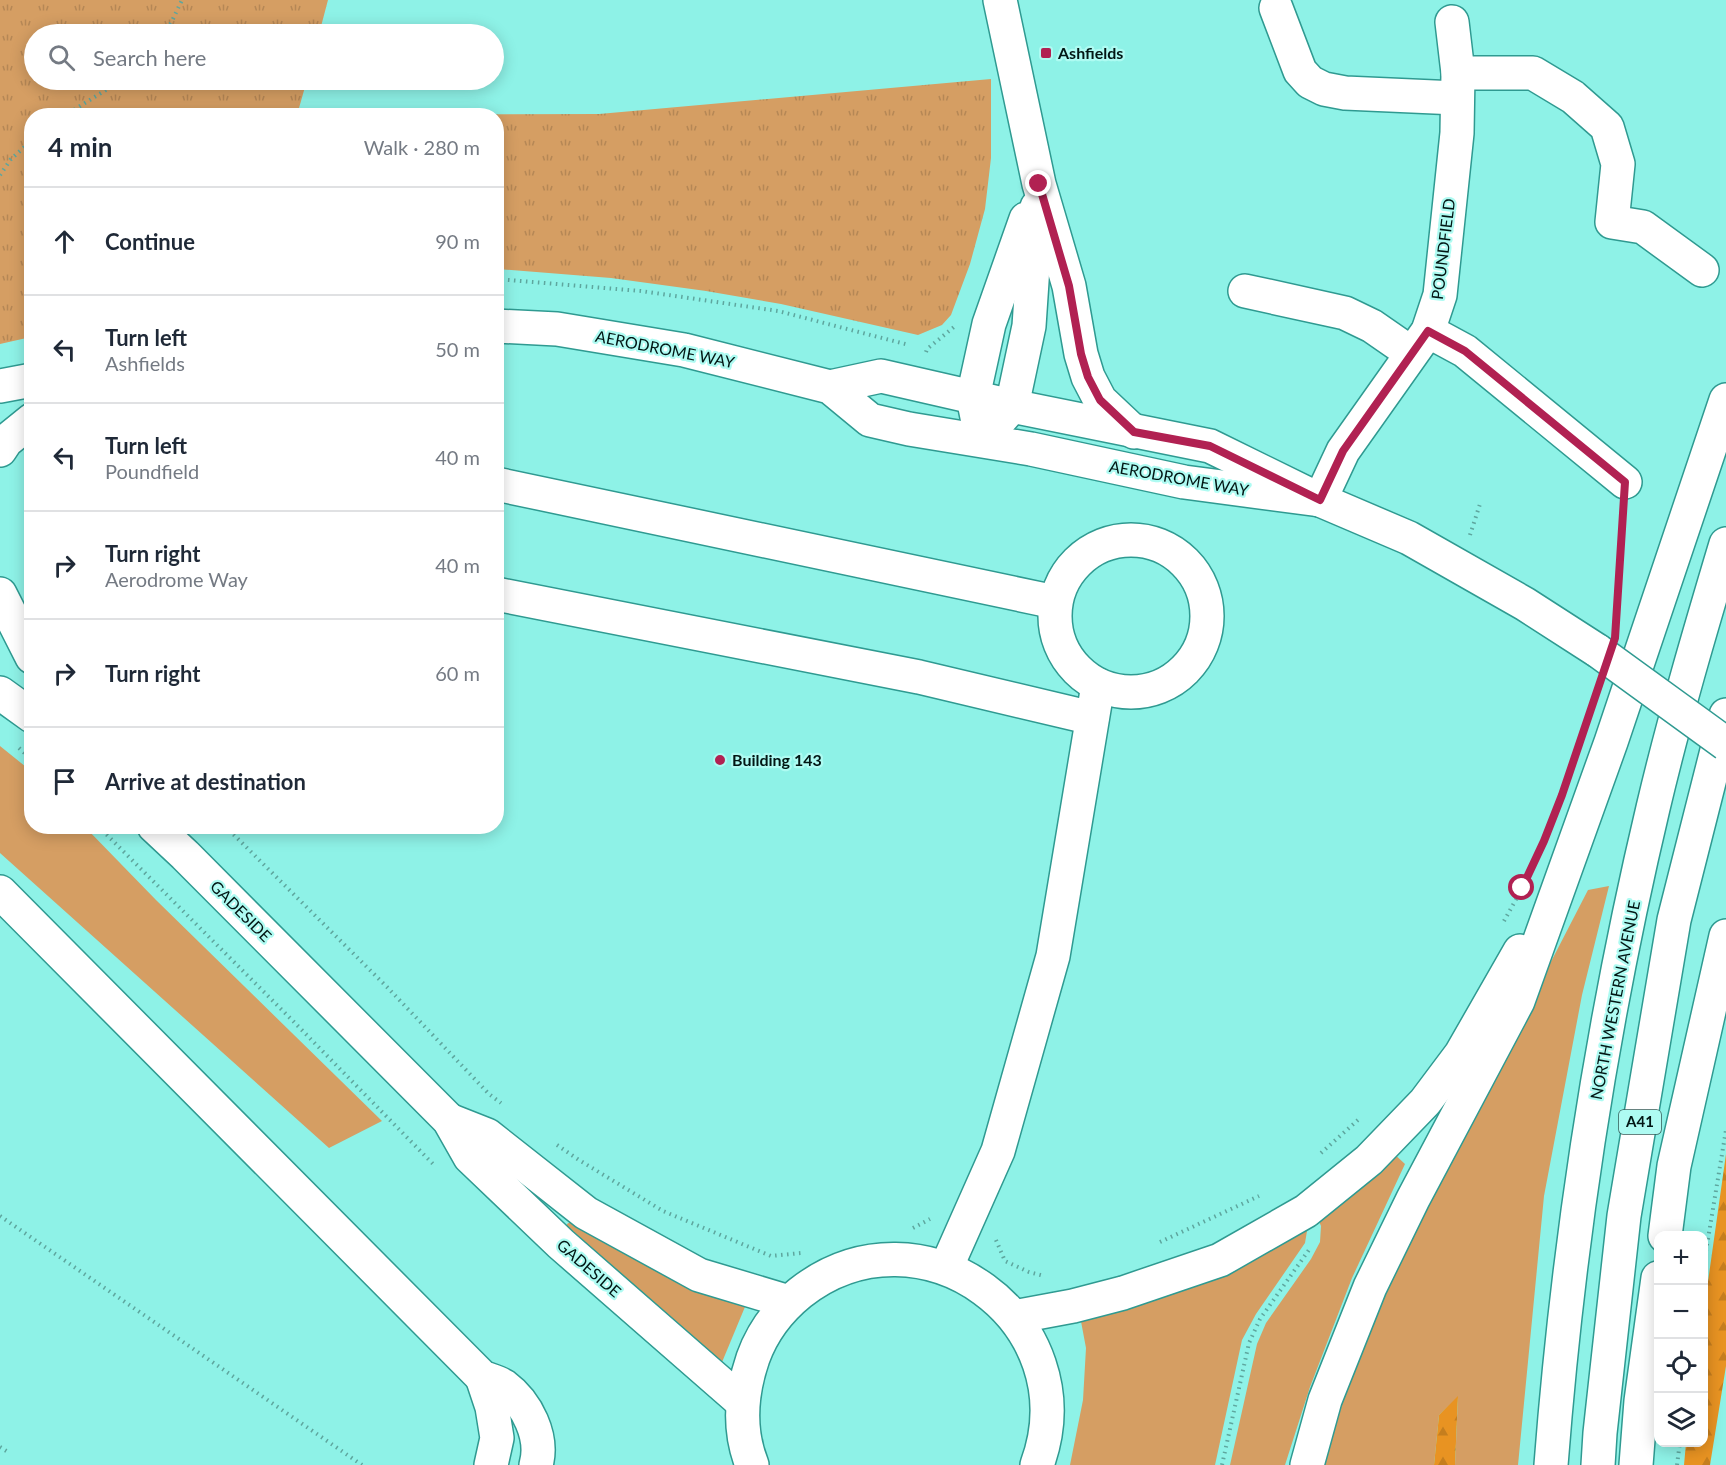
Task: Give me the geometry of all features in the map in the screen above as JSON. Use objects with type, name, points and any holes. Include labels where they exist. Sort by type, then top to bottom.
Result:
[{"type":"main road","points":[[1000,0],[1039,184],[1069,286],[1081,354],[1088,377],[1100,400],[1134,432]]},
{"type":"main road","points":[[1276,8],[1300,71],[1310,82],[1324,89],[1345,93],[1457,86],[1533,73],[1573,97],[1607,127],[1618,164],[1612,222],[1643,227],[1702,270]]},
{"type":"main road","name":"POUNDFIELD","points":[[1320,500],[1343,451],[1420,342],[1440,295],[1456,134],[1457,86],[1452,22]]},
{"type":"main road","points":[[982,441],[973,397],[996,301],[1039,184]]},
{"type":"main road","points":[[982,441],[1012,406],[1029,326],[1039,184]]},
{"type":"main road","points":[[1245,291],[1345,313],[1372,326],[1420,342],[1465,351],[1625,482]]},
{"type":"main road","name":"AERODROME WAY","points":[[504,326],[557,329],[684,350],[830,387],[870,420],[909,429],[1031,448],[1184,483],[1320,500]]},
{"type":"main road","name":"AERODROME WAY","points":[[830,387],[881,376],[1134,432],[1210,446],[1320,500]]},
{"type":"main road","points":[[0,386],[24,382]]},
{"type":"main road","points":[[1307,1465],[1325,1400],[1370,1287],[1413,1199],[1518,1001],[1611,742],[1726,400]]},
{"type":"main road","points":[[0,450],[6,441],[24,426]]},
{"type":"main road","points":[[504,486],[1055,602]]},
{"type":"main road","points":[[1320,500],[1409,538],[1525,604],[1607,639],[1726,744]]},
{"type":"main road","points":[[1125,540],[1145,541],[1164,547],[1181,558],[1194,573],[1203,591],[1207,610],[1206,630],[1200,649],[1189,666],[1174,679],[1156,689],[1136,693],[1117,692],[1098,685],[1081,675],[1068,660],[1058,642],[1055,602],[1062,583],[1073,566],[1087,553],[1106,544],[1125,540]]},
{"type":"main road","name":"NORTH WESTERN AVENUE","points":[[1551,1465],[1557,1386],[1579,1206],[1611,1006],[1653,808],[1726,544]]},
{"type":"main road","points":[[0,594],[24,641]]},
{"type":"main road","points":[[504,596],[919,677],[1092,718]]},
{"type":"main road","points":[[946,1268],[998,1151],[1053,956],[1098,685]]},
{"type":"main road","points":[[0,693],[24,710]]},
{"type":"main road","name":"A41","points":[[1598,1465],[1599,1433],[1624,1216],[1674,920],[1726,715]]},
{"type":"main road","name":"GADESIDE","points":[[163,834],[450,1120],[470,1157],[478,1165],[561,1244],[742,1402]]},
{"type":"main road","name":"GADESIDE","points":[[168,834],[185,855]]},
{"type":"main road","points":[[1014,1317],[1113,1296],[1220,1260],[1315,1204],[1369,1160],[1431,1094],[1461,1054],[1565,874]]},
{"type":"main road","points":[[0,892],[482,1377],[504,1386],[524,1406],[537,1433],[536,1465]]},
{"type":"main road","points":[[1666,1231],[1674,1167],[1726,936]]},
{"type":"main road","name":"GADESIDE","points":[[450,1120],[487,1135],[586,1213],[699,1275],[789,1302]]},
{"type":"main road","points":[[752,1465],[744,1430],[742,1402],[747,1374],[756,1348],[771,1323],[789,1302],[836,1271],[863,1263],[891,1259],[910,1260],[946,1268],[980,1286],[995,1297],[1014,1317],[1037,1358],[1046,1394],[1047,1422],[1037,1465]]},
{"type":"main road","points":[[1636,1465],[1641,1401],[1658,1285]]},
{"type":"main road","points":[[482,1377],[492,1407],[497,1438],[491,1465]]},
{"type":"path","points":[[170,24],[182,0]]},
{"type":"path","points":[[77,108],[106,90]]},
{"type":"path","points":[[0,175],[11,159],[24,147]]},
{"type":"path","points":[[504,280],[641,291],[777,310],[911,346]]},
{"type":"path","points":[[919,348],[927,349],[954,327]]},
{"type":"path","points":[[1607,639],[1625,482]]},
{"type":"path","points":[[1470,536],[1480,504]]},
{"type":"path","points":[[106,834],[436,1168]]},
{"type":"path","points":[[233,834],[387,987],[489,1094],[507,1107]]},
{"type":"path","points":[[1501,926],[1522,888]]},
{"type":"path","points":[[1314,1158],[1366,1113]]},
{"type":"path","points":[[1708,1239],[1726,1130]]},
{"type":"path","points":[[552,1140],[579,1160],[663,1211],[771,1256],[811,1252]]},
{"type":"path","points":[[1156,1244],[1266,1193]]},
{"type":"path","points":[[909,1230],[928,1221],[945,1204],[970,1213],[993,1234],[1005,1261],[1029,1272],[1048,1277]]},
{"type":"path","points":[[0,1216],[362,1465]]},
{"type":"path","points":[[1222,1465],[1249,1343],[1260,1318],[1313,1244]]},
{"type":"path","points":[[0,1447],[8,1452]]},
{"type":"path","points":[[1677,1465],[1679,1447]]},
{"type":"green space","points":[[0,0],[328,0],[322,24],[24,24],[24,90],[304,90],[299,108],[24,108],[24,339],[0,344]]},
{"type":"green space","points":[[991,79],[991,158],[985,209],[970,264],[951,315],[942,325],[918,335],[781,304],[706,291],[611,278],[504,270],[504,114],[599,114]]},
{"type":"green space","points":[[0,746],[24,765],[24,834],[92,834],[382,1121],[329,1148],[0,853]]},
{"type":"green space","points":[[1609,886],[1582,995],[1544,1196],[1518,1465],[1455,1465],[1458,1397],[1439,1415],[1434,1465],[1320,1465],[1336,1403],[1381,1291],[1588,890]]},
{"type":"green space","points":[[1391,1151],[1405,1164],[1352,1278],[1310,1387],[1285,1465],[1230,1465],[1257,1344],[1266,1323],[1311,1259],[1320,1242],[1321,1226],[1316,1214]]},
{"type":"green space","points":[[1726,1154],[1726,1366],[1710,1465],[1684,1465],[1686,1447],[1708,1447],[1708,1282]]},
{"type":"green space","points":[[575,1219],[747,1302],[720,1367],[566,1235],[567,1224]]},
{"type":"green space","points":[[1305,1223],[1307,1231],[1305,1243],[1256,1314],[1242,1340],[1215,1465],[1070,1465],[1083,1400],[1086,1348],[1080,1316]]},
{"type":"green space","points":[[1458,1396],[1455,1465],[1434,1465],[1439,1415]]},
{"type":"place","name":"Ashfields","points":[[1046,53]]},
{"type":"place","name":"Building 143","points":[[720,760]]},
{"type":"route","points":[[1039,184],[1069,286],[1081,354],[1088,377],[1100,400],[1134,432],[1210,446],[1320,500],[1343,451],[1428,331],[1465,351],[1625,482],[1615,638],[1562,795],[1522,888]]}]
